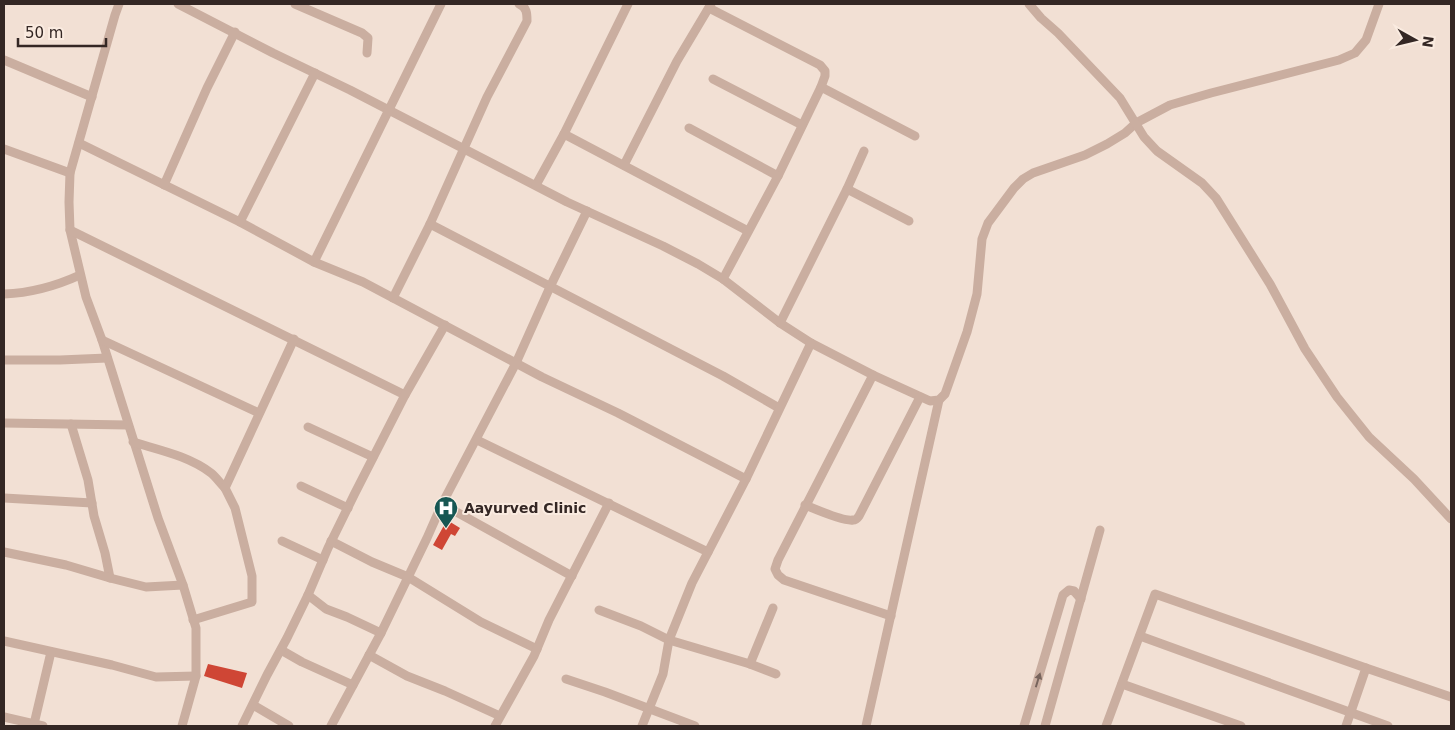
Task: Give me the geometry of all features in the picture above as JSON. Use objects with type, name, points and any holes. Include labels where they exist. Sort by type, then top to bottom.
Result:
[{"type":"street","points":[[119,4],[70,173],[70,230],[86,297],[102,340],[133,442],[196,628],[196,676],[182,726]]},
{"type":"street","points":[[178,4],[536,186],[698,264],[723,279],[780,323],[811,343],[920,397],[930,401],[940,400]]},
{"type":"street","points":[[295,4],[362,32],[368,38],[367,53]]},
{"type":"street","points":[[314,262],[441,4]]},
{"type":"street","points":[[393,298],[430,224],[487,98],[527,21],[527,12],[519,4]]},
{"type":"street","points":[[536,186],[564,134],[628,4]]},
{"type":"street","points":[[1029,4],[1107,83],[1120,98],[1144,136],[1158,151],[1202,183],[1216,198],[1270,284],[1305,349],[1337,397],[1369,437],[1414,479],[1451,519]]},
{"type":"street","points":[[866,726],[940,400],[946,394],[967,332],[977,294],[982,239],[988,222],[1022,179],[1107,144],[1125,133],[1136,123],[1170,105],[1339,60],[1355,53],[1366,40],[1379,4]]},
{"type":"street","points":[[624,165],[677,61],[710,6],[820,65],[825,71],[825,76],[778,176],[723,279]]},
{"type":"street","points":[[164,185],[207,88],[235,32]]},
{"type":"street","points":[[4,60],[92,98]]},
{"type":"street","points":[[240,222],[315,73]]},
{"type":"street","points":[[713,79],[802,124]]},
{"type":"street","points":[[820,87],[915,136]]},
{"type":"street","points":[[689,128],[778,176]]},
{"type":"street","points":[[564,134],[748,231]]},
{"type":"street","points":[[78,143],[240,222],[314,262],[363,282],[516,363],[746,479]]},
{"type":"street","points":[[4,149],[70,173]]},
{"type":"street","points":[[780,323],[864,151]]},
{"type":"street","points":[[847,189],[909,221]]},
{"type":"street","points":[[333,726],[381,633],[442,504],[516,363],[587,211]]},
{"type":"street","points":[[430,224],[723,376],[779,408]]},
{"type":"street","points":[[70,230],[405,395]]},
{"type":"street","points":[[4,294],[46,288],[80,275]]},
{"type":"street","points":[[242,726],[308,596],[331,541],[405,395],[445,325]]},
{"type":"street","points":[[225,488],[294,339]]},
{"type":"street","points":[[102,340],[259,413]]},
{"type":"street","points":[[642,726],[663,674],[669,640],[692,583],[746,479],[811,343]]},
{"type":"street","points":[[4,360],[107,358]]},
{"type":"street","points":[[873,374],[775,569],[778,576],[784,580],[891,616]]},
{"type":"street","points":[[805,506],[851,521],[856,520],[920,397]]},
{"type":"street","points":[[4,423],[128,424]]},
{"type":"street","points":[[71,424],[88,480],[94,516],[106,553],[110,578]]},
{"type":"street","points":[[308,427],[374,458]]},
{"type":"street","points":[[476,440],[708,552]]},
{"type":"street","points":[[133,442],[170,453],[196,464],[212,474],[225,488],[235,508],[252,576],[252,602],[193,620]]},
{"type":"street","points":[[301,486],[348,508]]},
{"type":"street","points":[[4,498],[92,503]]},
{"type":"street","points":[[495,726],[537,649],[549,620],[609,503]]},
{"type":"street","points":[[442,504],[572,576]]},
{"type":"street","points":[[1045,726],[1100,530]]},
{"type":"street","points":[[282,541],[323,560]]},
{"type":"street","points":[[331,541],[372,562],[408,577],[481,622],[537,649]]},
{"type":"street","points":[[4,552],[66,564],[146,587],[183,585]]},
{"type":"street","points":[[1024,726],[1063,595],[1069,590],[1074,591],[1081,599]]},
{"type":"street","points":[[1107,726],[1155,594],[1451,697]]},
{"type":"street","points":[[308,596],[326,609],[381,633]]},
{"type":"street","points":[[750,664],[773,608]]},
{"type":"street","points":[[599,610],[641,626],[669,640],[750,664],[776,674]]},
{"type":"street","points":[[1140,636],[1388,726]]},
{"type":"street","points":[[4,642],[112,665],[156,677],[196,676]]},
{"type":"street","points":[[281,650],[302,662],[353,685]]},
{"type":"street","points":[[4,716],[38,725],[51,652]]},
{"type":"street","points":[[369,655],[407,676],[500,716]]},
{"type":"street","points":[[1346,726],[1366,668]]},
{"type":"street","points":[[566,679],[695,726]]},
{"type":"street","points":[[1122,684],[1241,726]]},
{"type":"street","points":[[253,705],[289,726]]},
{"type":"building","points":[[447,520],[460,528],[455,536],[451,534],[442,550],[433,545]]},
{"type":"building","points":[[208,664],[247,673],[242,688],[204,676]]},
{"type":"place","name":"Aayurved Clinic","points":[[446,529]]}]
